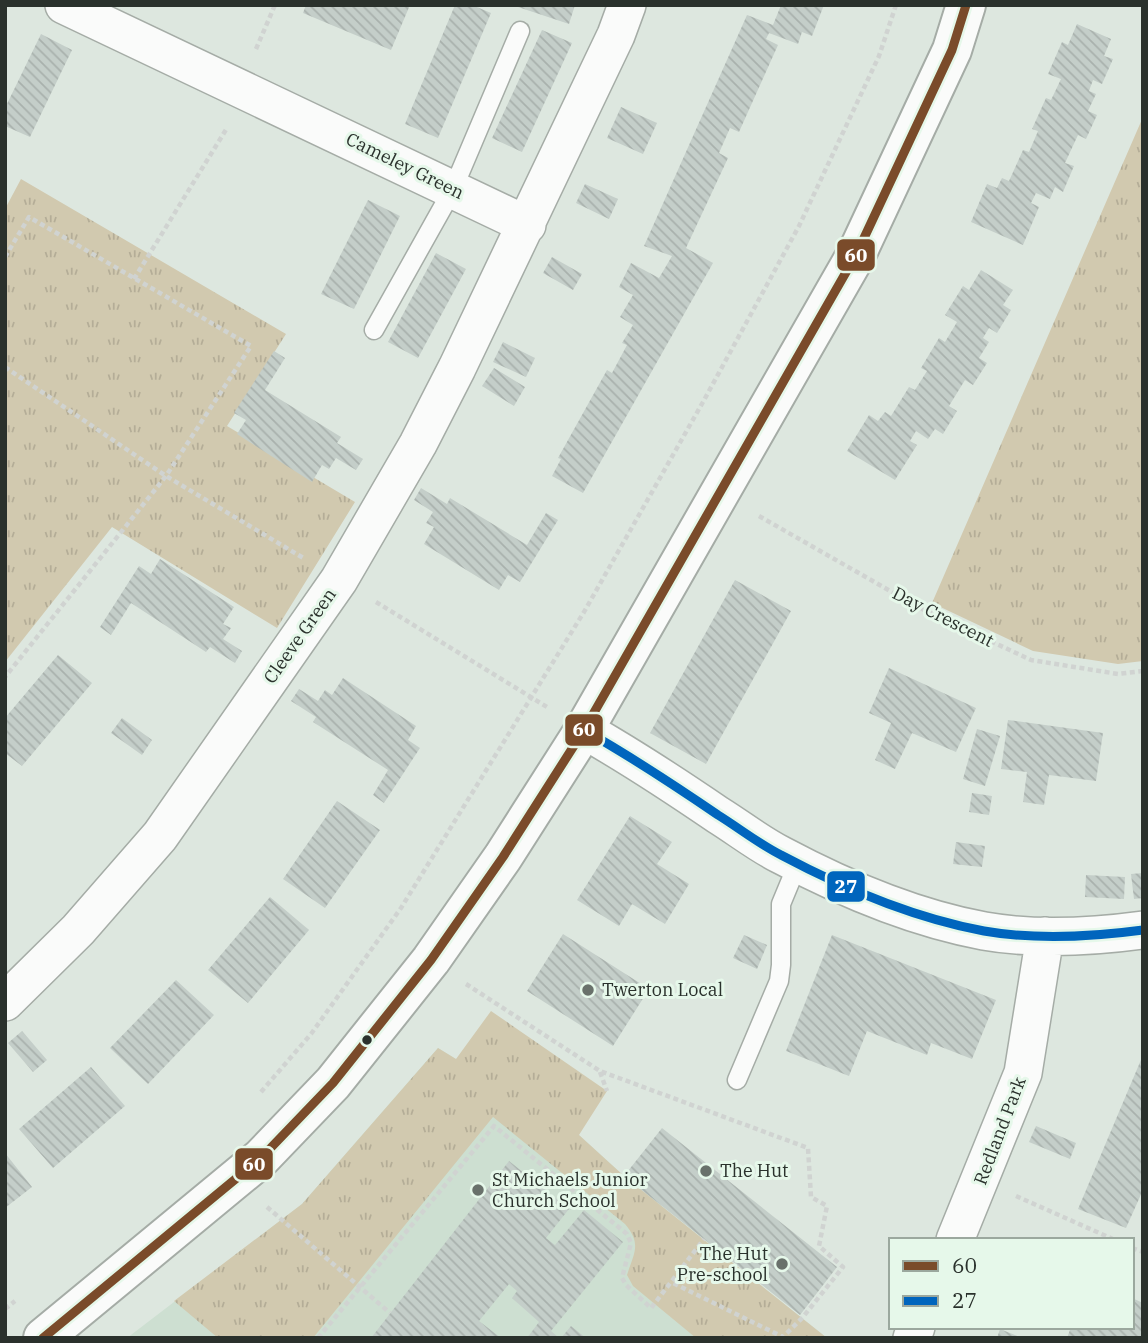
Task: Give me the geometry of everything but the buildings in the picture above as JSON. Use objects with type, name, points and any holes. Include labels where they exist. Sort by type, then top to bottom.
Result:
[{"type":"street","name":"Cameley Green","points":[[64,5],[527,225]]},
{"type":"street","points":[[527,225],[616,35],[627,5]]},
{"type":"street","points":[[43,1338],[261,1158],[333,1083],[431,960],[503,857],[584,730],[720,488],[857,253],[952,50],[966,5]]},
{"type":"street","name":"Cleeve Green","points":[[5,1002],[78,930],[160,836],[340,580],[418,444],[527,225]]},
{"type":"street","points":[[584,730],[779,854],[867,895],[985,931],[1045,936],[1113,934],[1143,930]]},
{"type":"street","name":"Redland Park","points":[[956,1238],[1023,1073],[1045,936]]},
{"type":"lane","points":[[374,331],[453,189],[520,31]]},
{"type":"lane","points":[[737,1080],[779,981],[782,965],[781,904],[798,863]]},
{"type":"path","points":[[134,279],[245,89],[275,5]]},
{"type":"path","points":[[254,1099],[311,1034],[401,908],[584,612],[799,226],[879,56],[897,5]]},
{"type":"path","points":[[5,257],[29,217],[251,346],[166,476],[5,677]]},
{"type":"path","points":[[5,367],[166,476],[584,730]]},
{"type":"path","name":"Day Crescent","points":[[759,516],[920,608],[1031,660],[1118,674],[1143,671]]},
{"type":"path","points":[[431,960],[600,1071],[808,1148],[811,1197],[827,1206],[819,1246],[843,1266],[803,1317],[783,1337],[671,1282]]},
{"type":"path","points":[[600,1071],[607,1091]]},
{"type":"path","points":[[318,1338],[494,1126],[627,1234],[631,1243],[622,1278],[651,1308],[704,1239]]},
{"type":"path","points":[[238,1178],[280,1220],[390,1313]]},
{"type":"path","points":[[981,1180],[1111,1238]]},
{"type":"path","points":[[5,1309],[16,1301]]},
{"type":"shaded area","name":"St Michaels Junior Church School","points":[[438,1048],[579,1135],[624,1176],[827,1338],[127,1338],[302,1204]]},
{"type":"green space","points":[[1143,117],[1143,661],[1118,664],[1033,651],[932,603]]},
{"type":"green space","points":[[21,179],[286,334],[227,426],[355,502],[277,628],[112,527],[5,662],[5,209]]},
{"type":"green space","points":[[491,1011],[607,1091],[579,1135],[624,1176],[827,1338],[696,1338],[633,1286],[627,1275],[635,1243],[625,1224],[493,1117],[313,1338],[218,1338],[174,1301],[302,1204],[438,1048],[456,1059]]},
{"type":"transit line","name":"60","points":[[43,1338],[261,1158],[333,1083],[431,960],[503,857],[584,730],[857,253],[952,50],[966,5]]},
{"type":"transit line","name":"27","points":[[584,730],[652,771],[773,851],[829,879],[905,910],[984,931],[1023,936],[1083,936],[1143,930]]},
{"type":"place","name":"Twerton Local","points":[[588,990]]},
{"type":"place","name":"The Hut","points":[[706,1171]]},
{"type":"place","name":"St Michaels Junior Church School","points":[[478,1190]]},
{"type":"place","name":"The Hut Pre-school","points":[[782,1264]]}]
